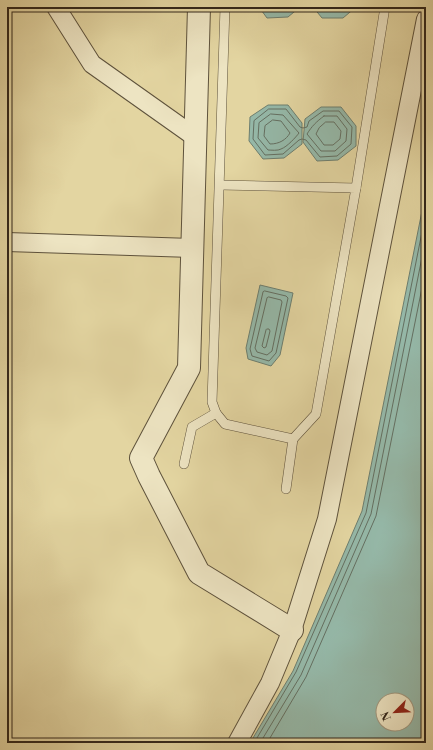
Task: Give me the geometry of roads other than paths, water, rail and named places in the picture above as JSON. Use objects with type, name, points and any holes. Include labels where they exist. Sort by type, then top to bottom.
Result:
[{"type":"street","points":[[56,7],[92,64],[195,137]]},
{"type":"street","points":[[199,7],[189,368],[141,458],[199,572],[292,630]]},
{"type":"street","points":[[237,743],[270,683],[292,630],[327,519],[426,19]]},
{"type":"street","points":[[7,242],[192,248]]},
{"type":"lane","points":[[225,7],[212,402],[216,413],[224,424],[293,439]]},
{"type":"lane","points":[[286,489],[293,439],[316,414],[356,188],[385,7]]},
{"type":"lane","points":[[220,185],[356,188]]},
{"type":"lane","points":[[184,464],[192,427],[216,413]]},
{"type":"water","points":[[259,7],[300,7],[288,17],[267,18]]},
{"type":"water","points":[[313,7],[356,7],[343,18],[322,18]]},
{"type":"water","points":[[268,105],[288,105],[302,123],[302,144],[284,158],[263,159],[249,141],[250,117]]},
{"type":"water","points":[[321,107],[341,107],[356,126],[356,146],[338,160],[317,161],[303,142],[305,119]]},
{"type":"water","points":[[426,191],[426,743],[250,743],[293,671],[362,511]]},
{"type":"water","points":[[260,285],[293,293],[280,355],[271,366],[248,359],[246,348]]}]
